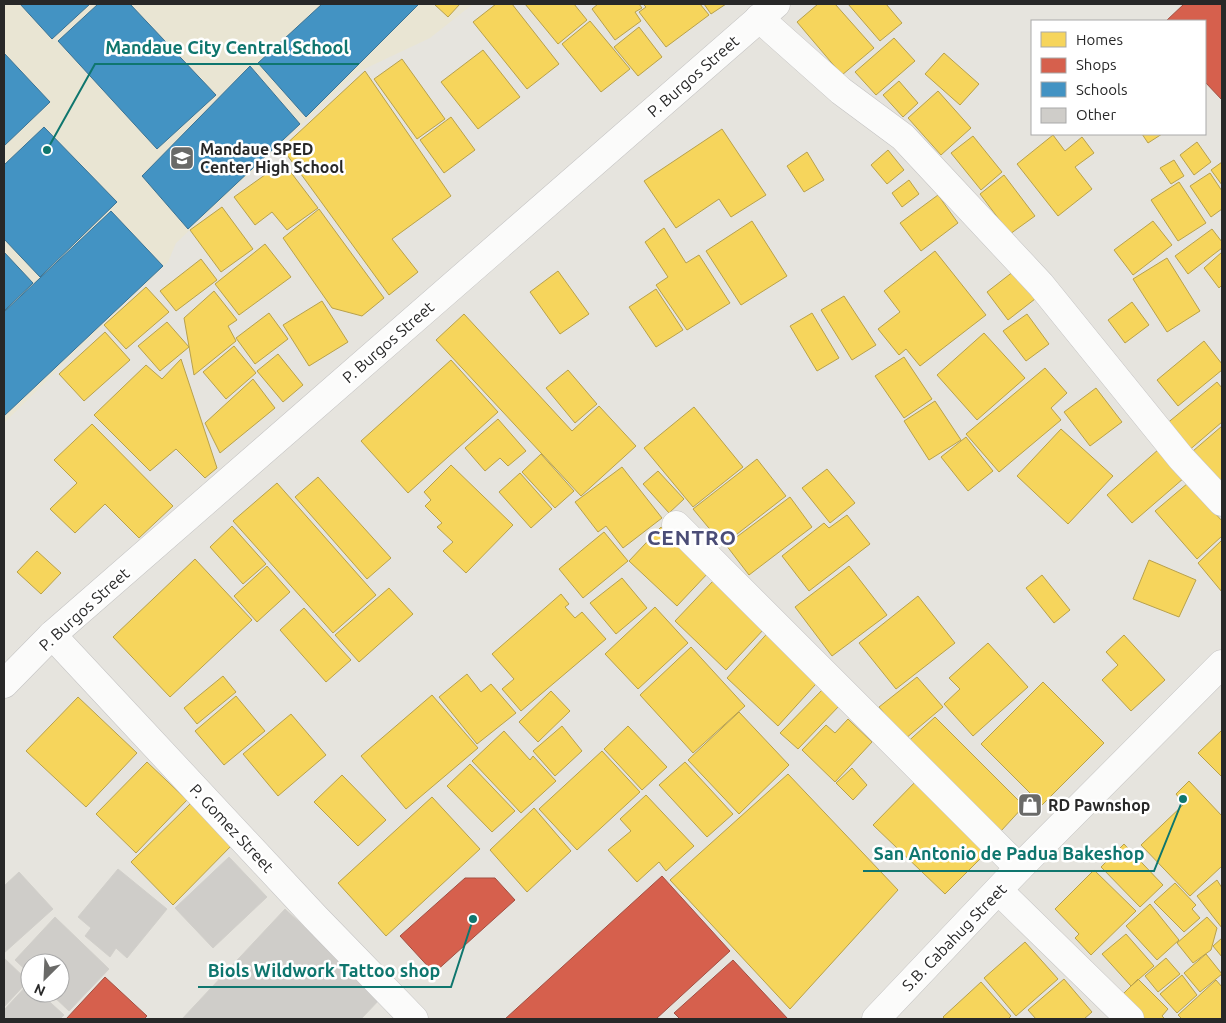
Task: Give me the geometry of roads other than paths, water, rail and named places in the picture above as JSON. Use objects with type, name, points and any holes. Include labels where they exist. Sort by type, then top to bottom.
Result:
[{"type":"street","points":[[768,11],[841,90],[902,137],[1041,285],[1181,458],[1222,502]]},
{"type":"street","name":"P. Burgos Street","points":[[4,684],[52,635],[768,11]]},
{"type":"street","points":[[676,525],[1020,868]]},
{"type":"street","name":"P. Gomez Street","points":[[52,635],[315,917],[414,1019]]},
{"type":"street","name":"S.B. Cabahug Street","points":[[876,1019],[1020,868],[1222,664]]},
{"type":"street","points":[[998,891],[1130,1019]]},
{"type":"place","name":"Mandaue City Central School","points":[[47,150]]},
{"type":"place","name":"Mandaue SPED Center High School","points":[[182,158]]},
{"type":"place","name":"San Antonio de Padua Bakeshop","points":[[1183,799]]},
{"type":"place","name":"RD Pawnshop","points":[[1030,805]]},
{"type":"place","name":"Biols Wildwork Tattoo shop","points":[[473,919]]},
{"type":"district","name":"CENTRO","points":[[692,538]]}]
